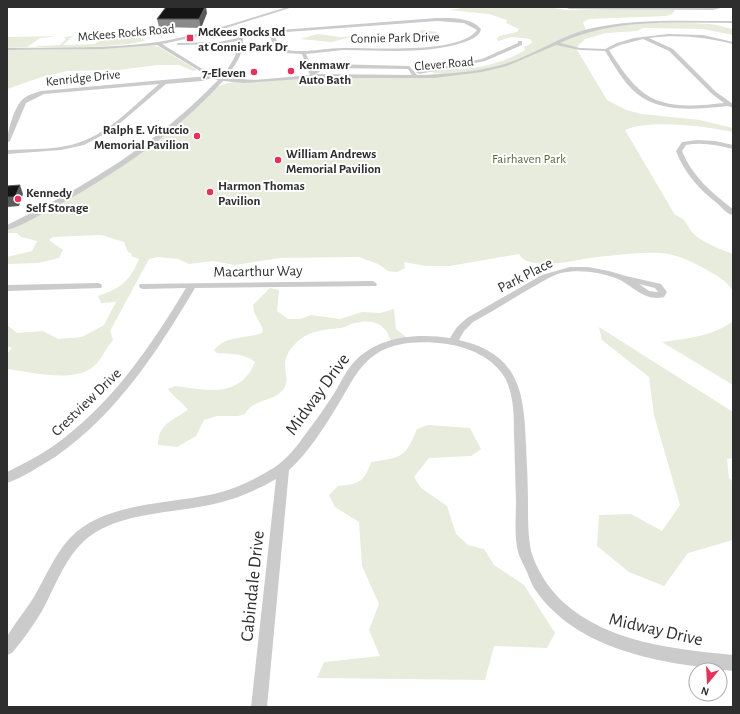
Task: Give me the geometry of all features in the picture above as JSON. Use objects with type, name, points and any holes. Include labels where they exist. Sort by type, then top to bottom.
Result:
[{"type":"street","name":"McKees Rocks Road","points":[[7,49],[92,48],[158,43],[204,33],[291,7]]},
{"type":"street","points":[[324,7],[338,7]]},
{"type":"street","points":[[569,8],[717,9],[723,7]]},
{"type":"street","points":[[694,8],[698,13]]},
{"type":"street","points":[[702,18],[706,22]]},
{"type":"street","name":"Connie Park Drive","points":[[241,36],[270,32],[442,20],[470,24],[479,30],[477,34],[458,43],[435,48],[339,49],[303,52]]},
{"type":"street","name":"Clever Road","points":[[158,43],[213,76],[221,79],[246,80],[313,75],[414,75],[465,73],[497,67],[530,56],[554,43],[580,33],[610,26],[657,22],[733,22]]},
{"type":"street","points":[[270,32],[278,49],[291,52],[303,52],[313,75],[323,67],[333,66],[406,68],[410,69],[414,75],[483,60],[520,44],[520,42]]},
{"type":"street","points":[[204,33],[241,36]]},
{"type":"street","points":[[176,44],[219,43],[241,36]]},
{"type":"street","points":[[7,228],[55,204],[136,156],[158,139],[213,88],[235,63],[241,36]]},
{"type":"street","points":[[554,43],[580,49],[606,50],[624,42],[645,38],[700,36],[733,43]]},
{"type":"street","points":[[645,38],[671,50],[714,93],[731,105]]},
{"type":"street","points":[[606,50],[638,92],[648,99],[664,104],[684,107],[731,105]]},
{"type":"street","name":"Kenridge Drive","points":[[7,141],[23,102],[34,95],[43,92],[165,82],[213,76]]},
{"type":"street","points":[[204,78],[214,81],[213,88]]},
{"type":"street","points":[[213,88],[226,83],[246,80]]},
{"type":"street","points":[[7,152],[66,148],[91,140],[110,128],[165,82]]},
{"type":"street","points":[[733,147],[714,142],[691,142],[684,143],[680,151],[681,156],[695,178],[716,200],[733,213]]},
{"type":"street","name":"Park Place","points":[[453,341],[460,329],[470,320],[552,274],[576,270],[603,273],[622,278]]},
{"type":"street","name":"Macarthur Way","points":[[143,286],[373,284]]},
{"type":"street","points":[[7,288],[98,286]]},
{"type":"street","name":"Crestview Drive","points":[[7,478],[45,459],[65,445],[123,391],[166,330],[192,286]]},
{"type":"street","name":"Midway Drive","points":[[7,648],[21,630],[39,602],[67,552],[80,537],[97,525],[116,518],[206,501],[234,494],[258,483],[283,468],[307,441],[362,360],[377,350],[408,340],[440,339],[453,341],[482,352],[498,364],[509,376],[515,390],[519,410],[525,551],[537,581],[548,597],[561,611],[577,623],[600,635],[630,645],[664,653],[733,663]]},
{"type":"street","name":"Cabindale Drive","points":[[259,707],[283,468]]},
{"type":"green space","name":"Fairhaven Park","points":[[546,7],[568,10],[612,9],[605,7],[648,7],[651,9],[675,10],[672,14],[666,16],[589,19],[583,22],[586,30],[632,24],[678,22],[712,24],[733,29],[733,35],[703,29],[643,28],[637,31],[606,33],[585,39],[576,48],[607,100],[626,110],[642,114],[700,120],[733,128],[733,132],[693,126],[663,124],[648,125],[625,130],[675,215],[685,221],[692,232],[699,238],[713,246],[733,254],[733,291],[722,279],[702,267],[680,257],[662,253],[597,257],[544,264],[533,263],[525,260],[519,254],[450,266],[426,266],[404,262],[405,268],[397,272],[388,271],[378,264],[359,257],[280,258],[235,265],[213,261],[189,264],[178,259],[158,257],[149,259],[110,331],[113,340],[97,363],[89,370],[79,374],[55,375],[7,369],[7,354],[12,348],[7,346],[7,325],[17,333],[43,331],[58,339],[82,337],[104,325],[116,302],[101,303],[98,296],[118,287],[128,279],[136,267],[139,259],[131,256],[132,254],[128,252],[124,242],[101,235],[53,237],[49,240],[63,250],[59,258],[39,263],[7,264],[7,257],[32,251],[37,241],[21,237],[17,233],[7,233],[7,228],[123,164],[212,89],[227,83],[250,80],[445,74],[433,73],[432,71],[470,68],[492,64],[503,61],[525,50],[524,47],[532,43],[531,39],[512,37],[498,41],[497,39],[499,36],[517,32],[519,29],[506,23],[507,20],[489,14],[449,10],[462,8]]},
{"type":"green space","points":[[422,30],[438,32],[434,38],[418,43],[405,38],[383,36],[352,37],[331,42],[300,39],[318,34],[340,37],[418,33]]},
{"type":"green space","points":[[104,35],[132,35],[146,40],[127,44],[91,47],[55,48],[35,46],[60,45],[66,39],[64,37],[73,36],[63,45],[95,44]]},
{"type":"green space","points":[[58,36],[40,38],[27,47],[7,48],[7,37]]},
{"type":"green space","points":[[150,45],[159,47],[197,70],[193,71],[179,65],[157,65],[119,70],[67,71],[42,77],[7,89],[7,50],[89,49]]},
{"type":"green space","points":[[270,288],[279,290],[277,311],[288,319],[300,319],[311,315],[340,319],[362,312],[380,313],[394,309],[396,329],[406,337],[400,342],[391,344],[390,337],[387,332],[379,324],[374,322],[355,323],[341,328],[323,330],[306,335],[296,343],[286,358],[286,385],[279,394],[257,403],[248,409],[245,414],[238,416],[217,416],[204,420],[196,436],[177,447],[158,445],[161,432],[167,423],[188,410],[168,389],[175,386],[210,390],[221,389],[231,387],[241,382],[249,374],[255,362],[251,359],[242,355],[217,353],[214,350],[224,342],[262,333],[263,329],[254,312],[253,305]]},
{"type":"green space","points":[[733,321],[733,385],[662,342],[690,338],[708,333]]},
{"type":"green space","points":[[599,327],[733,412],[733,458],[727,459],[729,478],[733,482],[733,540],[688,553],[664,586],[629,572],[597,546],[599,515],[631,514],[662,531],[680,505],[654,415],[649,377],[602,340]]},
{"type":"green space","points":[[428,425],[470,428],[481,449],[471,456],[429,458],[414,477],[421,488],[447,506],[456,534],[468,545],[484,549],[494,565],[524,585],[555,633],[547,648],[494,646],[485,680],[317,678],[324,662],[380,656],[369,630],[379,604],[362,566],[359,522],[335,507],[329,495],[338,486],[360,481],[366,474],[371,462],[401,455],[409,446],[417,429]]},
{"type":"building","points":[[166,7],[205,7],[199,19],[157,19]]},
{"type":"building","points":[[20,185],[15,197],[7,197],[7,186]]},
{"type":"place","name":"McKees Rocks Rd at Connie Park Dr","points":[[190,38]]},
{"type":"place","name":"Kenmawr Auto Bath","points":[[291,71]]},
{"type":"place","name":"7-Eleven","points":[[254,72]]},
{"type":"place","name":"Ralph E. Vituccio Memorial Pavilion","points":[[197,136]]},
{"type":"place","name":"William Andrews Memorial Pavilion","points":[[278,160]]},
{"type":"place","name":"Harmon Thomas Pavilion","points":[[210,192]]},
{"type":"place","name":"Kennedy Self Storage","points":[[18,199]]}]
